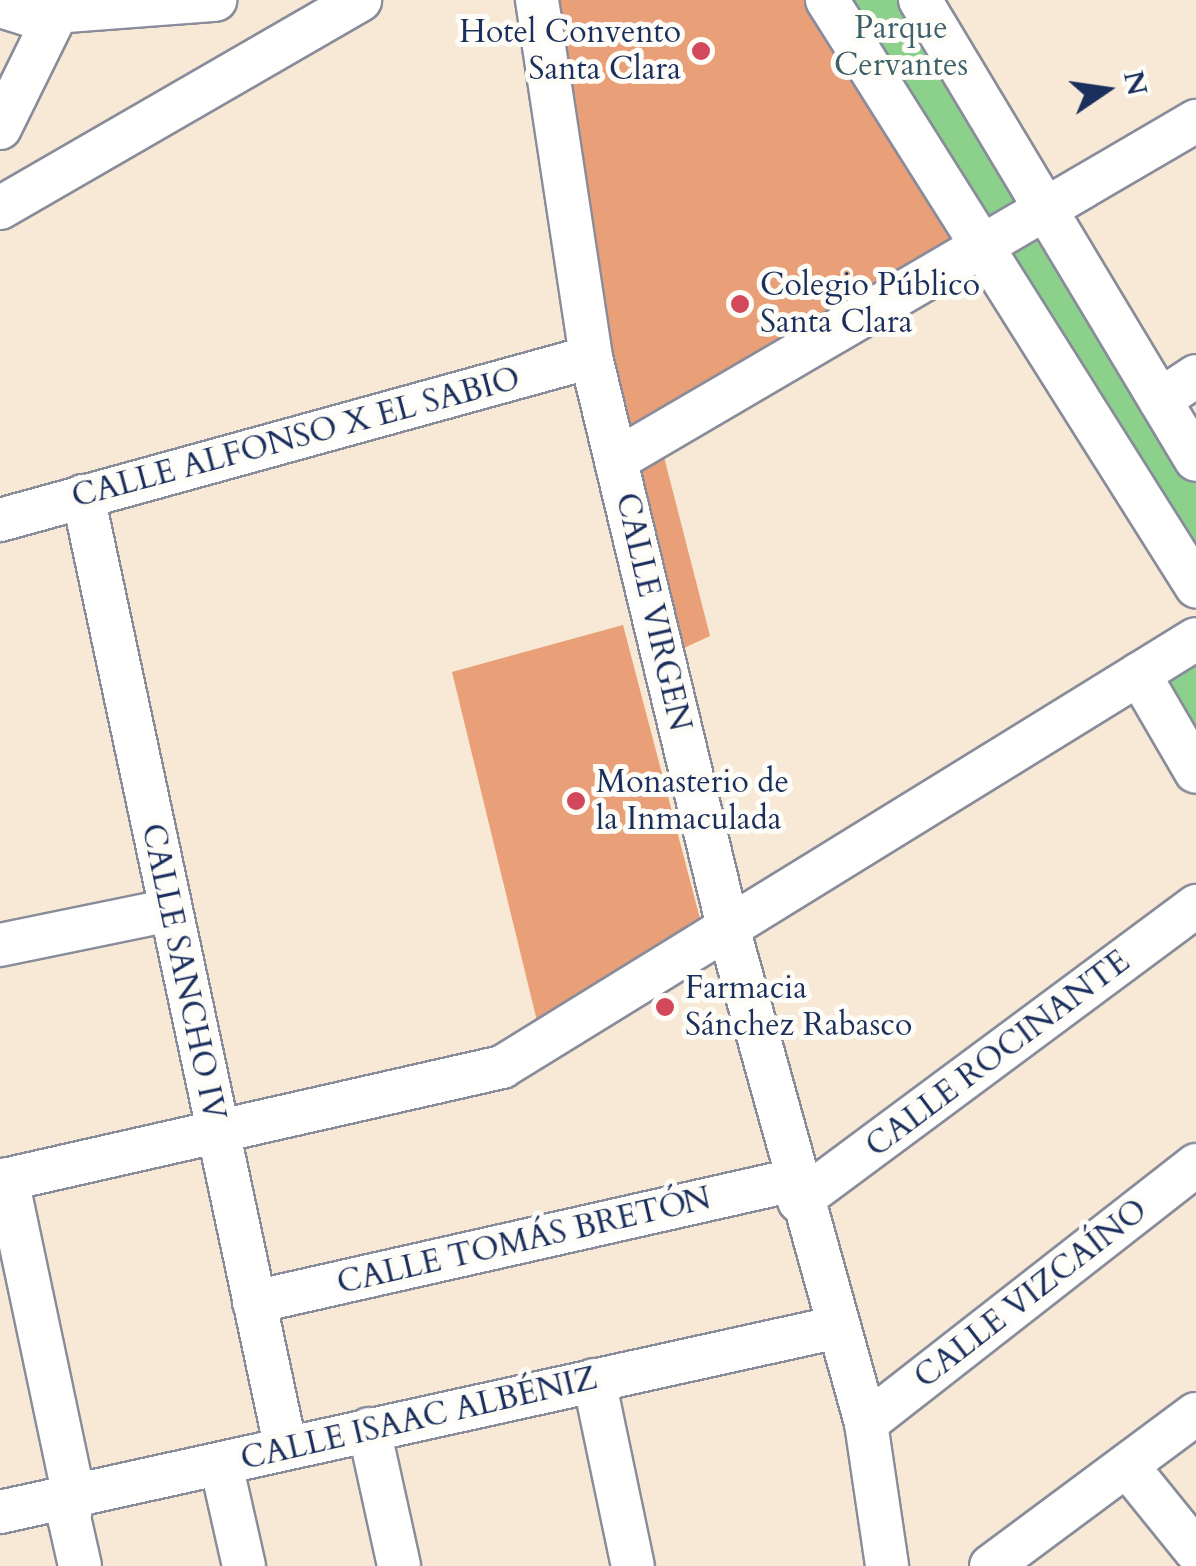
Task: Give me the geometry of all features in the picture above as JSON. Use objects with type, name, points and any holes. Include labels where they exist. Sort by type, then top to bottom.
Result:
[{"type":"street","points":[[0,6],[215,0]]},
{"type":"street","points":[[0,208],[296,16],[360,0]]},
{"type":"street","name":"CALLE VIRGEN","points":[[537,0],[592,357],[729,931],[797,1191],[866,1423],[888,1566]]},
{"type":"street","points":[[920,0],[1196,460]]},
{"type":"street","points":[[824,1],[986,250],[1196,586]]},
{"type":"street","points":[[0,128],[61,5]]},
{"type":"street","points":[[616,460],[986,250],[1196,121]]},
{"type":"street","name":"CALLE ALFONSO X EL SABIO","points":[[0,520],[592,357]]},
{"type":"street","points":[[1160,400],[1196,376]]},
{"type":"street","name":"CALLE SANCHO IV","points":[[83,496],[286,1449]]},
{"type":"street","points":[[80,1566],[69,1517],[74,1497],[3,1180],[215,1127],[502,1067],[729,931],[1196,639]]},
{"type":"street","points":[[1139,674],[1196,772]]},
{"type":"street","name":"CALLE ROCINANTE","points":[[797,1191],[1196,906]]},
{"type":"street","points":[[0,945],[170,910]]},
{"type":"street","name":"CALLE VIZCAÍNO","points":[[866,1423],[1196,1166]]},
{"type":"street","name":"CALLE TOMÁS BRETÓN","points":[[254,1302],[797,1191]]},
{"type":"street","name":"CALLE ISAAC ALBÉNIZ","points":[[0,1512],[838,1326]]},
{"type":"street","points":[[594,1380],[633,1566]]},
{"type":"street","points":[[992,1566],[1036,1553],[1128,1467],[1196,1414]]},
{"type":"street","points":[[369,1430],[399,1566]]},
{"type":"street","points":[[221,1464],[244,1566]]},
{"type":"street","points":[[1128,1467],[1196,1552]]},
{"type":"green space","name":"Parque Cervantes","points":[[827,0],[920,0],[1196,460],[1196,586]]},
{"type":"green space","points":[[1196,648],[1196,777],[1138,683]]},
{"type":"building","name":"Colegio Público Santa Clara","points":[[554,0],[807,0],[986,250],[616,460]]},
{"type":"building","points":[[664,457],[710,636],[671,654],[623,474]]},
{"type":"building","name":"Monasterio de la Inmaculada","points":[[623,625],[703,930],[537,1021],[452,672]]},
{"type":"place","name":"Hotel Convento Santa Clara","points":[[701,51]]},
{"type":"place","name":"Colegio Público Santa Clara","points":[[740,304]]},
{"type":"place","name":"Monasterio de la Inmaculada","points":[[576,801]]},
{"type":"place","name":"Farmacia Sánchez Rabasco","points":[[665,1007]]}]
